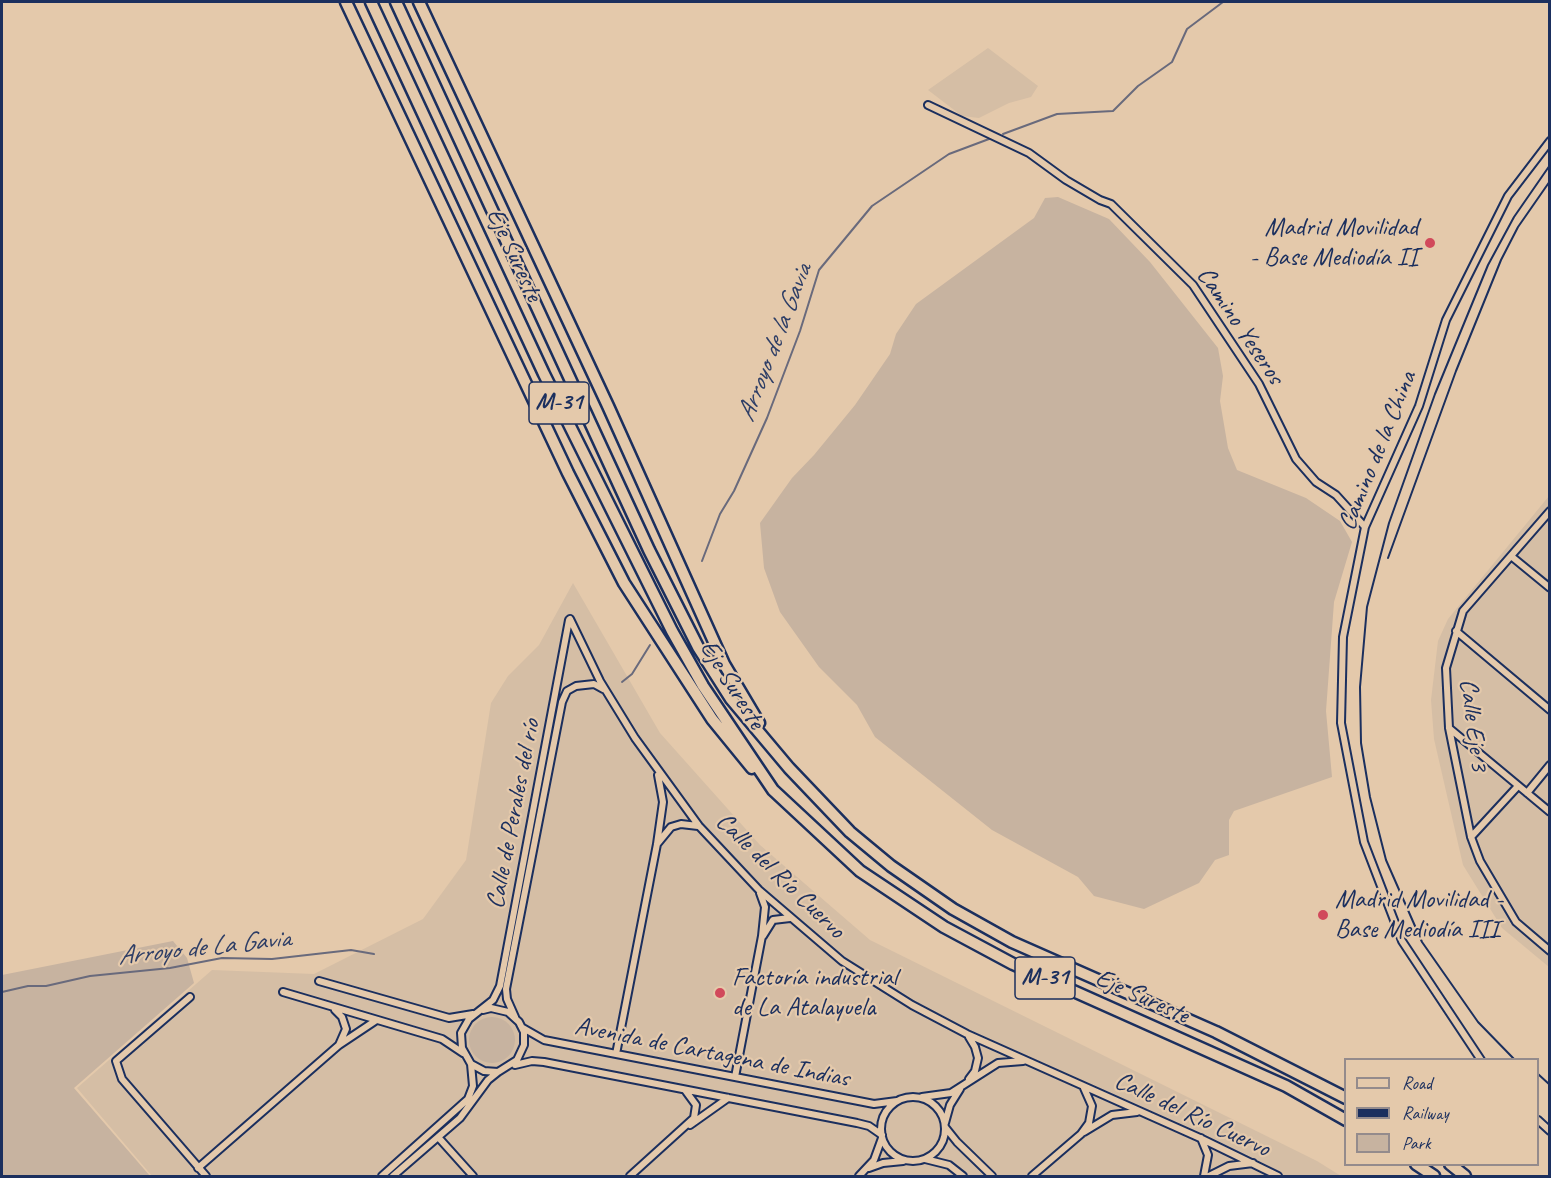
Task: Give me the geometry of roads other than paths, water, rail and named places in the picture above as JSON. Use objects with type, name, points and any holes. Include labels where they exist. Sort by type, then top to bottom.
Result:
[{"type":"highway","points":[[344,2],[568,473],[624,583],[712,719],[746,762],[773,790]]},
{"type":"highway","name":"Eje Sureste","points":[[370,2],[544,374],[672,631],[704,686],[773,790],[860,871],[944,927],[1013,964],[1286,1086],[1344,1119]]},
{"type":"highway","name":"Eje Sureste","points":[[396,2],[649,550],[687,625],[731,699],[789,768],[850,832],[891,866],[953,909],[1012,942],[1216,1032],[1344,1097]]},
{"type":"highway","points":[[419,2],[608,406],[724,664],[742,699],[789,768]]},
{"type":"highway","points":[[1419,1166],[1434,1176]]},
{"type":"highway","points":[[1452,1166],[1465,1176]]},
{"type":"street","name":"Camino Yeseros","points":[[928,105],[1029,153],[1066,180],[1111,204],[1193,285],[1259,384],[1296,459],[1316,482],[1336,495],[1365,527]]},
{"type":"street","name":"Camino de la China","points":[[1480,1058],[1402,941],[1364,842],[1341,723],[1343,637],[1365,527],[1419,406],[1453,303],[1508,196],[1550,141]]},
{"type":"street","name":"Calle Eje 3","points":[[1550,511],[1462,611],[1446,668],[1449,728],[1471,837],[1480,861],[1516,922],[1550,951]]},
{"type":"street","points":[[1512,556],[1550,588]]},
{"type":"street","name":"Calle del Río Cuervo","points":[[570,619],[606,691],[657,772],[699,826],[759,890],[842,961],[912,1005],[967,1034],[1200,1138],[1278,1176]]},
{"type":"street","name":"Calle de Perales del río","points":[[480,1012],[496,996],[501,980],[570,619]]},
{"type":"street","points":[[1456,631],[1550,710]]},
{"type":"street","name":"Calle de Perales del río","points":[[515,1018],[507,999],[506,989],[562,702],[567,691],[576,686],[594,684],[606,691]]},
{"type":"street","points":[[1449,728],[1550,812]]},
{"type":"street","points":[[1527,793],[1550,765]]},
{"type":"street","points":[[616,1054],[657,844],[663,802],[657,772]]},
{"type":"street","points":[[1471,837],[1518,786]]},
{"type":"street","points":[[657,844],[667,830],[676,825],[699,826]]},
{"type":"street","points":[[735,1077],[762,936],[765,907],[759,890]]},
{"type":"street","points":[[762,936],[774,920],[790,918]]},
{"type":"street","points":[[319,981],[449,1018],[499,1009],[515,1018],[522,1028],[525,1038],[522,1053],[511,1066],[488,1080],[472,1106],[393,1176]]},
{"type":"street","points":[[283,992],[447,1041],[471,1064],[484,1071],[498,1072]]},
{"type":"street","points":[[190,997],[116,1061],[122,1079],[206,1176]]},
{"type":"street","points":[[335,1009],[346,1024],[345,1033],[339,1045]]},
{"type":"street","points":[[464,1055],[461,1033],[469,1019],[480,1012]]},
{"type":"street","points":[[198,1167],[339,1045],[375,1021]]},
{"type":"street","name":"Avenida de Cartagena de Indias","points":[[522,1028],[544,1040],[874,1104],[897,1101]]},
{"type":"street","points":[[925,1159],[941,1146],[950,1105],[975,1071],[978,1058],[975,1047],[967,1034]]},
{"type":"street","name":"Avenida de Cartagena de Indias","points":[[511,1066],[532,1060],[544,1062],[864,1125],[882,1136]]},
{"type":"street","points":[[866,1170],[877,1155],[885,1114],[897,1101],[947,1094],[998,1063],[1027,1062]]},
{"type":"street","points":[[382,1176],[468,1099],[473,1086],[471,1064]]},
{"type":"street","points":[[1081,1134],[1089,1123],[1092,1112],[1091,1101],[1083,1086]]},
{"type":"street","points":[[685,1089],[696,1105],[696,1113],[689,1125]]},
{"type":"street","points":[[919,1097],[938,1108],[945,1125],[957,1142],[992,1176]]},
{"type":"street","points":[[630,1176],[689,1125],[728,1098]]},
{"type":"street","points":[[1032,1176],[1081,1134],[1112,1115],[1142,1112]]},
{"type":"street","points":[[882,1136],[891,1152],[909,1160]]},
{"type":"street","points":[[438,1137],[473,1176]]},
{"type":"street","points":[[1200,1138],[1208,1155],[1203,1176]]},
{"type":"street","points":[[858,1176],[883,1163],[925,1159],[949,1165],[963,1176]]},
{"type":"street","points":[[1209,1176],[1229,1166],[1254,1163]]},
{"type":"waterway","name":"Arroyo de la Gavia","points":[[1003,134],[1057,114],[1113,111],[1138,86],[1172,62],[1187,29],[1223,2]]},
{"type":"waterway","name":"Arroyo de la Gavia","points":[[702,561],[720,514],[734,491],[767,418],[800,331],[819,270],[872,206],[949,154],[989,139]]},
{"type":"waterway","name":"Arroyo de la Gavia","points":[[622,682],[632,674],[650,645]]},
{"type":"waterway","name":"Arroyo de La Gavia","points":[[2,992],[28,986],[46,986],[90,976],[170,968],[222,958],[272,959],[351,950],[374,954]]},
{"type":"railway","points":[[1513,1058],[1478,1022],[1422,942],[1386,860],[1370,797],[1361,743],[1360,687],[1367,607],[1389,523],[1435,394],[1488,265],[1514,217],[1550,165]]},
{"type":"railway","points":[[1388,558],[1456,371],[1501,260],[1518,227],[1550,181]]},
{"type":"railway","points":[[1539,1075],[1550,1085]]},
{"type":"place","name":"Madrid Movilidad - Base Mediodía II","points":[[1430,243]]},
{"type":"place","name":"Madrid Movilidad - Base Mediodía III","points":[[1323,915]]},
{"type":"place","name":"Factoría industrial de La Atalayuela","points":[[720,993]]}]
